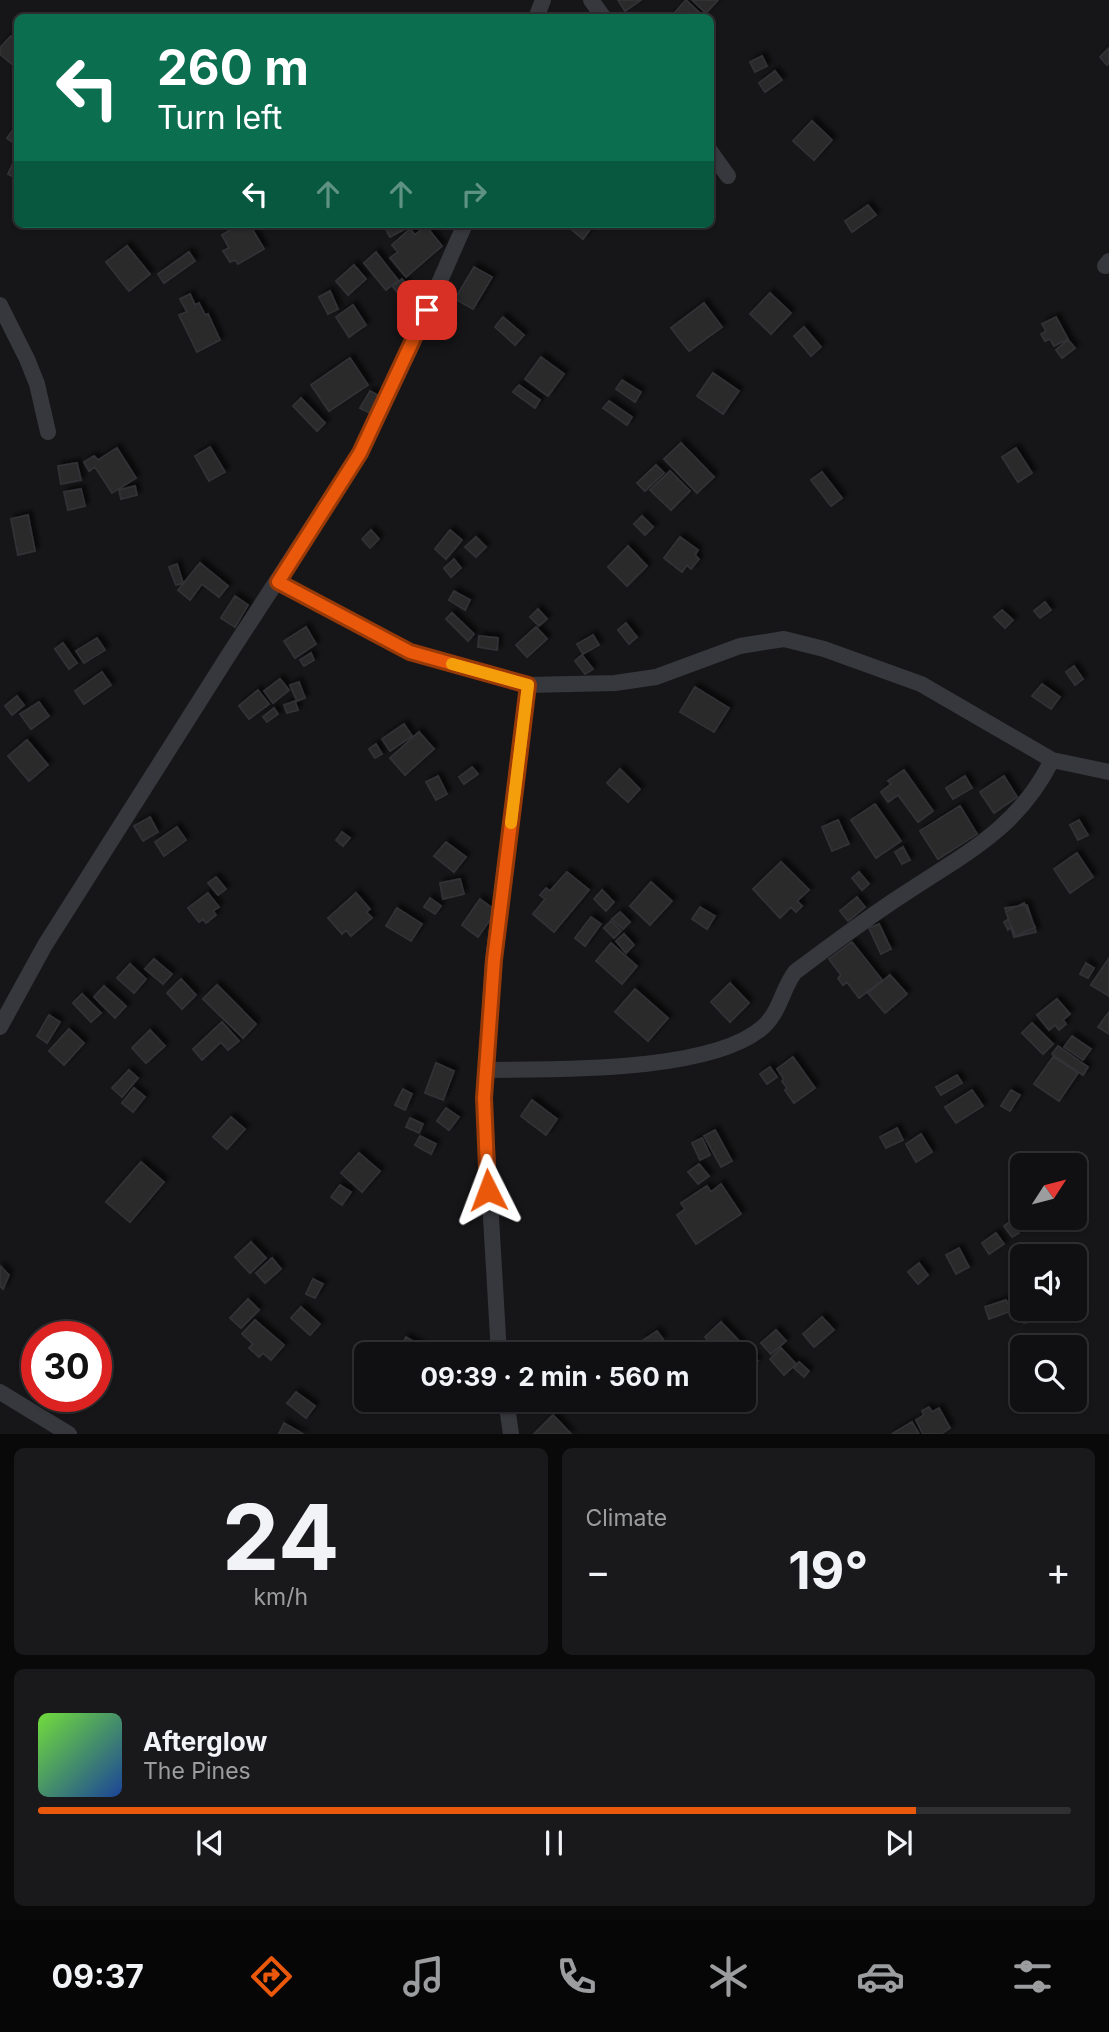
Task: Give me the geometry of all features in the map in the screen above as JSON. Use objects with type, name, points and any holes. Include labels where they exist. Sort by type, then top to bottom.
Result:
[{"type":"street","points":[[714,157],[728,176]]},
{"type":"street","points":[[0,1027],[45,945],[360,453],[405,361],[463,228]]},
{"type":"street","points":[[0,305],[37,384],[48,432]]},
{"type":"street","points":[[278,582],[410,652],[528,685],[615,683],[656,677],[740,646],[784,639],[824,649],[920,684],[1052,760],[1109,772]]},
{"type":"street","points":[[498,1342],[484,1098],[494,960],[528,685]]},
{"type":"street","points":[[486,1070],[597,1068],[681,1059],[724,1049],[748,1038],[775,1013],[786,984],[795,972],[905,893],[985,842],[1017,811],[1042,779],[1052,760]]},
{"type":"street","points":[[0,1392],[69,1433]]},
{"type":"street","points":[[508,1412],[511,1433]]},
{"type":"building","points":[[618,0],[641,0],[625,11]]},
{"type":"building","points":[[686,0],[701,14],[674,14]]},
{"type":"building","points":[[692,0],[718,0],[706,13]]},
{"type":"building","points":[[11,36],[14,39],[14,66],[0,54],[0,48]]},
{"type":"building","points":[[1109,48],[1109,63],[1107,65],[1100,57]]},
{"type":"building","points":[[762,56],[767,66],[755,72],[750,62]]},
{"type":"building","points":[[775,71],[782,80],[765,92],[759,83]]},
{"type":"building","points":[[812,121],[832,140],[814,160],[793,141]]},
{"type":"building","points":[[14,129],[14,143],[7,138]]},
{"type":"building","points":[[14,161],[14,177],[8,174]]},
{"type":"building","points":[[868,205],[876,215],[852,232],[845,221]]},
{"type":"building","points":[[234,228],[251,228],[264,249],[238,264],[235,260],[230,262],[223,251],[229,248],[222,235]]},
{"type":"building","points":[[385,228],[407,228],[390,237]]},
{"type":"building","points":[[428,228],[442,246],[406,277],[390,258],[398,252],[392,245],[410,229],[415,235]]},
{"type":"building","points":[[570,228],[591,228],[583,239]]},
{"type":"building","points":[[127,246],[150,274],[129,291],[106,262]]},
{"type":"building","points":[[189,252],[195,261],[164,283],[158,274]]},
{"type":"building","points":[[376,252],[398,280],[386,290],[364,263]]},
{"type":"building","points":[[354,265],[366,279],[348,295],[336,281]]},
{"type":"building","points":[[474,267],[492,277],[473,309],[455,299]]},
{"type":"building","points":[[402,279],[408,286],[399,294],[393,287]]},
{"type":"building","points":[[330,291],[338,309],[328,314],[319,297]]},
{"type":"building","points":[[770,293],[791,313],[771,334],[750,314]]},
{"type":"building","points":[[190,294],[195,305],[199,303],[205,315],[208,314],[220,340],[197,352],[179,315],[187,312],[180,299]]},
{"type":"building","points":[[415,295],[424,301],[417,313],[407,307]]},
{"type":"building","points":[[704,303],[722,327],[689,351],[671,328]]},
{"type":"building","points":[[353,305],[366,325],[349,337],[336,317]]},
{"type":"building","points":[[503,317],[524,335],[515,345],[495,327]]},
{"type":"building","points":[[1056,317],[1068,339],[1054,346],[1050,339],[1045,341],[1041,334],[1046,331],[1042,324]]},
{"type":"building","points":[[804,327],[821,347],[811,356],[794,336]]},
{"type":"building","points":[[1068,340],[1075,348],[1062,358],[1056,350]]},
{"type":"building","points":[[541,357],[564,374],[548,396],[525,379]]},
{"type":"building","points":[[350,358],[368,385],[329,411],[311,385]]},
{"type":"building","points":[[713,373],[739,391],[723,414],[697,396]]},
{"type":"building","points":[[622,380],[641,392],[635,402],[616,389]]},
{"type":"building","points":[[519,385],[540,400],[535,408],[513,392]]},
{"type":"building","points":[[370,391],[379,396],[370,413],[360,408]]},
{"type":"building","points":[[301,398],[325,423],[317,431],[293,406]]},
{"type":"building","points":[[609,401],[632,417],[627,425],[603,408]]},
{"type":"building","points":[[681,443],[714,477],[697,493],[664,459]]},
{"type":"building","points":[[210,447],[225,472],[209,481],[195,456]]},
{"type":"building","points":[[117,448],[136,478],[112,493],[95,467],[89,471],[84,462],[94,456],[98,460]]},
{"type":"building","points":[[1016,448],[1032,473],[1018,482],[1002,457]]},
{"type":"building","points":[[77,463],[81,480],[61,484],[58,466]]},
{"type":"building","points":[[656,465],[664,473],[645,491],[637,483]]},
{"type":"building","points":[[670,471],[690,491],[671,510],[650,490]]},
{"type":"building","points":[[822,472],[842,498],[831,506],[811,480]]},
{"type":"building","points":[[135,486],[137,495],[121,499],[119,490]]},
{"type":"building","points":[[81,489],[85,506],[68,510],[64,492]]},
{"type":"building","points":[[28,515],[35,551],[18,555],[11,519]]},
{"type":"building","points":[[642,516],[653,527],[645,535],[634,524]]},
{"type":"building","points":[[371,530],[379,539],[370,548],[362,539]]},
{"type":"building","points":[[450,530],[462,540],[446,559],[435,549]]},
{"type":"building","points":[[476,537],[486,547],[476,557],[465,547]]},
{"type":"building","points":[[680,537],[698,550],[695,555],[699,559],[691,569],[687,565],[682,572],[664,558]]},
{"type":"building","points":[[628,546],[647,566],[627,586],[608,567]]},
{"type":"building","points":[[454,559],[461,568],[451,577],[444,568]]},
{"type":"building","points":[[200,563],[228,586],[219,597],[202,584],[190,600],[178,590]]},
{"type":"building","points":[[177,564],[183,583],[176,585],[169,567]]},
{"type":"building","points":[[454,591],[470,600],[465,610],[449,600]]},
{"type":"building","points":[[235,596],[248,605],[235,627],[221,618]]},
{"type":"building","points":[[1045,602],[1051,610],[1040,618],[1034,611]]},
{"type":"building","points":[[538,609],[547,619],[539,626],[530,617]]},
{"type":"building","points":[[1002,610],[1013,620],[1005,628],[994,617]]},
{"type":"building","points":[[452,613],[474,634],[468,641],[446,619]]},
{"type":"building","points":[[626,623],[637,637],[629,644],[618,630]]},
{"type":"building","points":[[306,627],[316,644],[295,658],[284,641]]},
{"type":"building","points":[[536,627],[547,639],[527,657],[516,645]]},
{"type":"building","points":[[593,635],[599,645],[583,654],[577,644]]},
{"type":"building","points":[[479,636],[498,638],[497,650],[478,647]]},
{"type":"building","points":[[97,638],[105,650],[84,663],[76,651]]},
{"type":"building","points":[[63,643],[77,663],[69,669],[55,649]]},
{"type":"building","points":[[311,653],[314,660],[304,666],[300,660]]},
{"type":"building","points":[[582,655],[593,669],[585,674],[575,661]]},
{"type":"building","points":[[1074,666],[1083,679],[1075,685],[1066,672]]},
{"type":"building","points":[[102,672],[111,685],[84,704],[75,691]]},
{"type":"building","points":[[280,679],[289,690],[273,703],[264,691]]},
{"type":"building","points":[[299,682],[305,698],[297,701],[290,685]]},
{"type":"building","points":[[1042,684],[1060,697],[1051,709],[1032,696]]},
{"type":"building","points":[[695,687],[729,708],[714,732],[680,712]]},
{"type":"building","points":[[258,690],[269,704],[249,719],[239,706]]},
{"type":"building","points":[[17,696],[24,705],[12,715],[5,706]]},
{"type":"building","points":[[295,701],[298,710],[287,713],[284,705]]},
{"type":"building","points":[[39,702],[49,716],[31,729],[20,714]]},
{"type":"building","points":[[274,708],[278,714],[267,722],[263,717]]},
{"type":"building","points":[[404,724],[412,736],[390,751],[382,739]]},
{"type":"building","points":[[419,732],[434,749],[405,775],[390,758]]},
{"type":"building","points":[[27,740],[48,765],[29,781],[8,756]]},
{"type":"building","points":[[376,744],[382,754],[375,758],[369,749]]},
{"type":"building","points":[[472,767],[478,774],[464,784],[459,777]]},
{"type":"building","points":[[620,769],[640,789],[628,802],[607,783]]},
{"type":"building","points":[[904,770],[933,811],[918,822],[898,795],[888,802],[881,792],[891,784],[888,781]]},
{"type":"building","points":[[438,776],[447,794],[436,800],[426,782]]},
{"type":"building","points":[[965,776],[972,788],[953,799],[946,788]]},
{"type":"building","points":[[1004,776],[1017,797],[994,813],[980,792]]},
{"type":"building","points":[[875,804],[901,841],[876,858],[851,820]]},
{"type":"building","points":[[960,806],[977,834],[938,859],[920,831]]},
{"type":"building","points":[[150,817],[158,832],[143,841],[134,826]]},
{"type":"building","points":[[838,820],[849,844],[832,851],[822,827]]},
{"type":"building","points":[[1079,820],[1088,835],[1078,840],[1070,825]]},
{"type":"building","points":[[177,827],[186,840],[164,856],[155,842]]},
{"type":"building","points":[[342,832],[350,838],[343,846],[336,840]]},
{"type":"building","points":[[446,842],[466,857],[454,872],[434,856]]},
{"type":"building","points":[[903,847],[910,860],[902,864],[895,852]]},
{"type":"building","points":[[1077,853],[1093,877],[1070,893],[1054,869]]},
{"type":"building","points":[[781,862],[809,890],[797,901],[802,906],[796,912],[791,907],[780,918],[753,889]]},
{"type":"building","points":[[567,872],[589,890],[554,932],[533,914],[545,899],[540,895],[546,888],[550,891]]},
{"type":"building","points":[[859,872],[869,884],[862,890],[852,878]]},
{"type":"building","points":[[216,877],[226,889],[218,895],[208,883]]},
{"type":"building","points":[[460,879],[464,894],[443,899],[440,883]]},
{"type":"building","points":[[651,882],[672,901],[650,925],[630,906]]},
{"type":"building","points":[[602,890],[614,902],[606,911],[594,899]]},
{"type":"building","points":[[208,893],[219,907],[213,911],[216,915],[206,923],[203,919],[199,922],[188,908]]},
{"type":"building","points":[[356,893],[370,909],[366,912],[372,918],[351,936],[346,930],[342,934],[328,918]]},
{"type":"building","points":[[857,897],[865,907],[848,921],[840,911]]},
{"type":"building","points":[[430,898],[441,906],[435,914],[424,907]]},
{"type":"building","points":[[480,899],[496,911],[478,937],[462,925]]},
{"type":"building","points":[[1024,903],[1035,927],[1016,936],[1012,927],[1008,930],[1004,922],[1009,919],[1006,912]]},
{"type":"building","points":[[1027,905],[1036,932],[1014,937],[1005,908]]},
{"type":"building","points":[[700,907],[715,916],[707,929],[692,919]]},
{"type":"building","points":[[397,908],[422,924],[411,941],[386,926]]},
{"type":"building","points":[[620,912],[630,922],[623,929],[612,919]]},
{"type":"building","points":[[591,917],[601,924],[585,946],[575,938]]},
{"type":"building","points":[[611,921],[621,931],[614,938],[604,928]]},
{"type":"building","points":[[879,924],[891,949],[881,954],[869,928]]},
{"type":"building","points":[[624,934],[634,945],[626,953],[616,941]]},
{"type":"building","points":[[852,942],[882,980],[859,998],[847,982],[843,985],[838,978],[841,975],[829,959]]},
{"type":"building","points":[[611,943],[637,966],[622,984],[596,961]]},
{"type":"building","points":[[1109,958],[1109,996],[1091,985]]},
{"type":"building","points":[[154,959],[172,974],[163,984],[145,969]]},
{"type":"building","points":[[1086,963],[1094,968],[1088,978],[1080,974]]},
{"type":"building","points":[[130,964],[146,979],[134,993],[117,978]]},
{"type":"building","points":[[890,975],[907,994],[885,1013],[868,993]]},
{"type":"building","points":[[181,979],[196,995],[182,1009],[167,993]]},
{"type":"building","points":[[730,983],[749,1003],[730,1022],[711,1002]]},
{"type":"building","points":[[217,985],[256,1024],[243,1038],[203,999]]},
{"type":"building","points":[[104,986],[126,1006],[115,1018],[94,997]]},
{"type":"building","points":[[635,989],[668,1018],[648,1041],[615,1012]]},
{"type":"building","points":[[82,994],[101,1013],[91,1022],[73,1003]]},
{"type":"building","points":[[1057,999],[1070,1014],[1063,1020],[1066,1024],[1059,1030],[1055,1025],[1049,1030],[1037,1015]]},
{"type":"building","points":[[1109,1012],[1109,1034],[1098,1027]]},
{"type":"building","points":[[49,1015],[60,1022],[47,1043],[37,1036]]},
{"type":"building","points":[[222,1022],[239,1041],[228,1050],[221,1042],[202,1060],[193,1049]]},
{"type":"building","points":[[1032,1023],[1053,1044],[1043,1054],[1022,1033]]},
{"type":"building","points":[[69,1029],[84,1043],[64,1065],[49,1051]]},
{"type":"building","points":[[150,1030],[165,1046],[146,1063],[132,1048]]},
{"type":"building","points":[[1072,1036],[1091,1049],[1083,1060],[1064,1047]]},
{"type":"building","points":[[1058,1046],[1088,1067],[1083,1075],[1052,1054]]},
{"type":"building","points":[[793,1057],[815,1088],[794,1103],[785,1090],[787,1088],[782,1081],[784,1079],[777,1069]]},
{"type":"building","points":[[1053,1057],[1078,1073],[1059,1101],[1034,1084]]},
{"type":"building","points":[[436,1063],[454,1071],[443,1100],[425,1093]]},
{"type":"building","points":[[770,1067],[777,1077],[767,1084],[760,1074]]},
{"type":"building","points":[[129,1070],[138,1078],[122,1097],[112,1088]]},
{"type":"building","points":[[957,1075],[962,1083],[941,1095],[936,1087]]},
{"type":"building","points":[[134,1088],[145,1097],[133,1112],[122,1103]]},
{"type":"building","points":[[403,1089],[412,1094],[405,1110],[395,1105]]},
{"type":"building","points":[[972,1090],[983,1106],[956,1123],[945,1107]]},
{"type":"building","points":[[1011,1090],[1020,1095],[1010,1111],[1001,1106]]},
{"type":"building","points":[[532,1100],[557,1119],[546,1135],[521,1116]]},
{"type":"building","points":[[446,1108],[459,1117],[449,1130],[437,1121]]},
{"type":"building","points":[[231,1117],[245,1129],[227,1149],[213,1137]]},
{"type":"building","points":[[410,1118],[423,1124],[419,1133],[406,1127]]},
{"type":"building","points":[[897,1128],[903,1140],[886,1148],[880,1137]]},
{"type":"building","points":[[715,1130],[732,1161],[721,1167],[704,1136]]},
{"type":"building","points":[[921,1134],[932,1152],[916,1162],[906,1144]]},
{"type":"building","points":[[420,1136],[436,1144],[431,1154],[415,1145]]},
{"type":"building","points":[[702,1138],[710,1155],[700,1160],[692,1143]]},
{"type":"building","points":[[359,1153],[380,1171],[362,1192],[341,1173]]},
{"type":"building","points":[[141,1162],[164,1182],[130,1222],[106,1202]]},
{"type":"building","points":[[699,1164],[709,1176],[698,1184],[688,1172]]},
{"type":"building","points":[[721,1184],[741,1214],[696,1244],[677,1215],[685,1209],[681,1203],[707,1186],[711,1192]]},
{"type":"building","points":[[340,1185],[351,1192],[342,1205],[331,1197]]},
{"type":"building","points":[[1010,1222],[1010,1230],[1017,1230],[1019,1233],[1012,1237],[1004,1226]]},
{"type":"building","points":[[996,1233],[1004,1244],[989,1254],[982,1243]]},
{"type":"building","points":[[251,1242],[266,1258],[250,1273],[235,1257]]},
{"type":"building","points":[[959,1248],[969,1267],[956,1274],[946,1255]]},
{"type":"building","points":[[272,1258],[281,1269],[265,1283],[256,1273]]},
{"type":"building","points":[[919,1263],[928,1275],[918,1284],[908,1272]]},
{"type":"building","points":[[0,1266],[9,1275],[3,1289],[0,1286]]},
{"type":"building","points":[[313,1279],[323,1284],[315,1298],[306,1294]]},
{"type":"building","points":[[248,1299],[259,1310],[241,1328],[230,1318]]},
{"type":"building","points":[[1006,1300],[1010,1311],[989,1319],[985,1307]]},
{"type":"building","points":[[301,1307],[320,1324],[310,1335],[291,1318]]},
{"type":"building","points":[[822,1317],[834,1330],[814,1347],[803,1334]]},
{"type":"building","points":[[255,1320],[284,1345],[271,1360],[263,1353],[259,1357],[249,1348],[253,1344],[242,1334]]},
{"type":"building","points":[[721,1322],[740,1342],[710,1342],[705,1337]]},
{"type":"building","points":[[776,1330],[786,1341],[771,1354],[761,1343]]},
{"type":"building","points":[[657,1331],[663,1339],[659,1342],[642,1341]]},
{"type":"building","points":[[781,1348],[796,1364],[784,1375],[770,1359]]},
{"type":"building","points":[[799,1362],[809,1371],[804,1377],[794,1368]]},
{"type":"building","points":[[296,1392],[315,1406],[306,1418],[287,1403]]},
{"type":"building","points":[[929,1407],[932,1412],[939,1408],[950,1428],[941,1434],[923,1434],[916,1420],[924,1415],[922,1411]]},
{"type":"building","points":[[553,1415],[571,1434],[534,1434]]},
{"type":"building","points":[[912,1422],[919,1434],[892,1434]]},
{"type":"building","points":[[284,1423],[303,1434],[279,1434]]},
{"type":"slow traffic","points":[[452,664],[528,685],[511,823]]},
{"type":"route","points":[[427,310],[360,453],[278,582],[410,652],[528,685],[494,960],[484,1098],[488,1190]]}]
